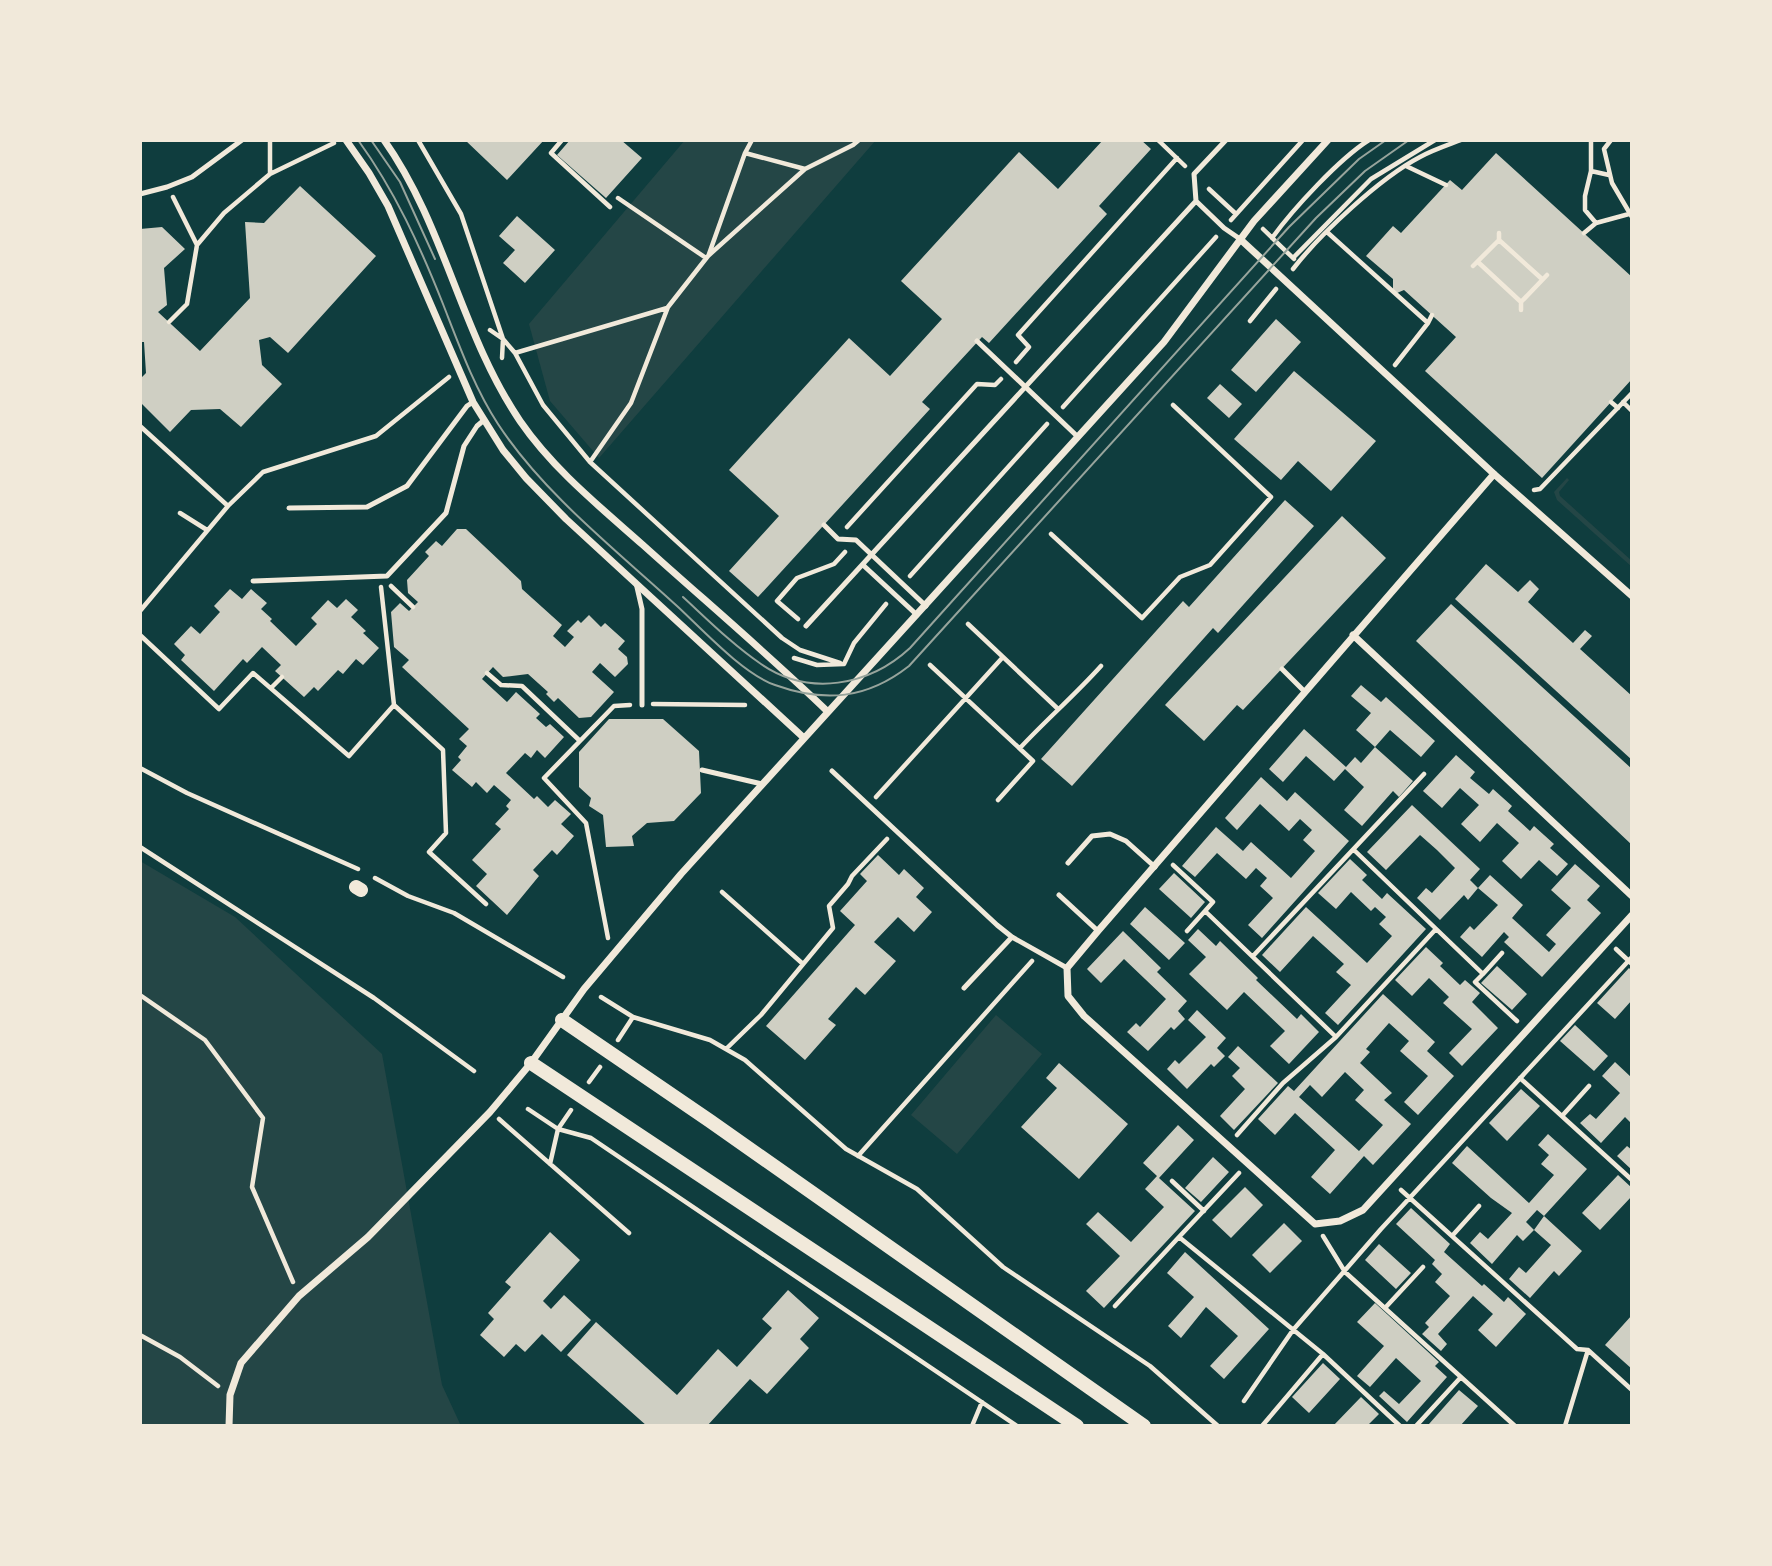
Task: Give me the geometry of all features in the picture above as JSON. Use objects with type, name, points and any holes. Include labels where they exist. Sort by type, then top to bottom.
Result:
[{"type":"main road","points":[[562,1020],[1144,1426]]},
{"type":"main road","points":[[531,1063],[1077,1426]]},
{"type":"street","points":[[346,140],[388,206],[473,402],[526,478],[566,519],[804,738]]},
{"type":"street","points":[[384,140],[398,159],[425,208],[497,381],[519,419],[545,454],[827,712]]},
{"type":"street","points":[[229,1426],[230,1395],[241,1363],[299,1296],[368,1237],[490,1112],[531,1063],[611,956],[762,784],[1164,342],[1254,221],[1328,140]]},
{"type":"street","points":[[1240,239],[1388,373],[1522,500],[1632,596]]},
{"type":"street","points":[[1494,474],[1098,931],[1068,968],[1068,996],[1084,1016],[1315,1224],[1340,1221],[1363,1210],[1632,915]]},
{"type":"street","points":[[1353,635],[1632,896]]},
{"type":"lane","points":[[140,194],[192,177],[242,140]]},
{"type":"lane","points":[[1226,140],[1195,174],[1196,201],[1224,228],[1240,239]]},
{"type":"lane","points":[[806,626],[1196,201]]},
{"type":"lane","points":[[977,341],[1078,437]]},
{"type":"lane","points":[[289,508],[367,507],[407,486],[467,406],[473,402]]},
{"type":"lane","points":[[253,581],[387,576],[446,513],[464,446],[477,426],[484,421]]},
{"type":"lane","points":[[824,525],[838,538],[856,540],[926,606]]},
{"type":"lane","points":[[863,565],[917,615]]},
{"type":"lane","points":[[636,583],[642,609],[642,705]]},
{"type":"lane","points":[[1282,669],[1305,692]]},
{"type":"lane","points":[[702,770],[762,784]]},
{"type":"lane","points":[[832,771],[1013,937],[1068,968]]},
{"type":"lane","points":[[1068,863],[1092,836],[1111,834],[1126,841],[1155,867]]},
{"type":"lane","points":[[1059,895],[1098,931]]},
{"type":"lane","points":[[964,988],[1013,937]]},
{"type":"path","points":[[270,140],[270,174]]},
{"type":"path","points":[[418,140],[461,214],[503,339],[501,364]]},
{"type":"path","points":[[562,140],[551,153],[610,207]]},
{"type":"path","points":[[745,153],[746,140]]},
{"type":"path","points":[[707,257],[752,140]]},
{"type":"path","points":[[590,462],[631,403],[668,307],[707,257],[805,169],[859,140]]},
{"type":"path","points":[[903,584],[1303,140]]},
{"type":"path","points":[[1298,262],[1270,237],[1355,150],[1369,140]]},
{"type":"path","points":[[1293,258],[1371,179],[1435,140]]},
{"type":"path","points":[[1441,140],[1444,147]]},
{"type":"path","points":[[1250,321],[1298,262],[1375,188],[1421,156],[1461,140]]},
{"type":"path","points":[[1591,140],[1591,171],[1585,196],[1585,210],[1596,223]]},
{"type":"path","points":[[1584,233],[1596,223],[1631,215],[1609,175],[1605,149],[1611,140]]},
{"type":"path","points":[[169,322],[187,304],[197,245],[224,213],[270,174],[335,143]]},
{"type":"path","points":[[745,153],[805,169]]},
{"type":"path","points":[[806,626],[777,601],[797,578],[834,564],[856,540],[844,530],[977,384],[995,385],[1030,347],[1018,335],[1177,158]]},
{"type":"path","points":[[1405,166],[1446,184]]},
{"type":"path","points":[[1591,171],[1609,175]]},
{"type":"path","points":[[167,187],[197,245]]},
{"type":"path","points":[[618,198],[707,257]]},
{"type":"path","points":[[1327,232],[1428,324]]},
{"type":"path","points":[[1473,266],[1479,263],[1499,240],[1499,233]]},
{"type":"path","points":[[1499,240],[1542,279]]},
{"type":"path","points":[[1479,263],[1521,302]]},
{"type":"path","points":[[1521,310],[1521,302],[1547,275]]},
{"type":"path","points":[[515,353],[668,307]]},
{"type":"path","points":[[1388,373],[1428,324],[1432,315]]},
{"type":"path","points":[[140,611],[228,506],[263,472],[376,436],[452,374]]},
{"type":"path","points":[[1522,500],[1534,490],[1540,489],[1632,393]]},
{"type":"path","points":[[1611,402],[1618,408]]},
{"type":"path","points":[[1623,402],[1632,411]]},
{"type":"path","points":[[542,405],[590,462],[782,638],[800,650],[844,664]]},
{"type":"path","points":[[1051,534],[1142,618],[1180,577],[1210,565],[1271,497],[1173,405]]},
{"type":"path","points":[[140,426],[228,506]]},
{"type":"path","points":[[180,513],[207,530]]},
{"type":"path","points":[[380,576],[413,607]]},
{"type":"path","points":[[380,576],[394,705],[443,750],[446,833],[429,852],[486,904]]},
{"type":"path","points":[[844,664],[854,643],[894,594]]},
{"type":"path","points":[[968,624],[1057,708]]},
{"type":"path","points":[[140,635],[219,709],[253,673],[349,756],[394,705]]},
{"type":"path","points":[[797,659],[800,650]]},
{"type":"path","points":[[785,655],[817,665],[844,664]]},
{"type":"path","points":[[868,805],[1003,657]]},
{"type":"path","points":[[930,664],[1033,761],[998,800]]},
{"type":"path","points":[[1020,748],[1101,666]]},
{"type":"path","points":[[488,673],[501,685],[522,686],[580,741]]},
{"type":"path","points":[[271,688],[282,677]]},
{"type":"path","points":[[611,956],[586,823],[544,778],[614,706],[752,705]]},
{"type":"path","points":[[1253,956],[1424,774]]},
{"type":"path","points":[[726,1049],[761,1015],[834,928],[829,906],[852,876],[895,831]]},
{"type":"path","points":[[140,847],[373,998],[474,1071]]},
{"type":"path","points":[[1354,849],[1483,974]]},
{"type":"path","points":[[1164,857],[1213,902],[1187,931]]},
{"type":"path","points":[[722,891],[803,964]]},
{"type":"path","points":[[1205,911],[1336,1037]]},
{"type":"path","points":[[1227,1145],[1283,1083],[1336,1037],[1436,929]]},
{"type":"path","points":[[858,1156],[1039,953]]},
{"type":"path","points":[[1502,953],[1475,982],[1528,1030]]},
{"type":"path","points":[[1244,1401],[1293,1330],[1632,957]]},
{"type":"path","points":[[140,995],[205,1041],[263,1118],[253,1187],[299,1296]]},
{"type":"path","points":[[601,997],[633,1017],[710,1040],[745,1060],[846,1149],[917,1189],[1003,1267],[1150,1366],[1218,1426]]},
{"type":"path","points":[[618,1040],[633,1017]]},
{"type":"path","points":[[587,1086],[601,1066]]},
{"type":"path","points":[[1520,1078],[1632,1180]]},
{"type":"path","points":[[1562,1116],[1589,1086]]},
{"type":"path","points":[[550,1164],[558,1129],[577,1101]]},
{"type":"path","points":[[528,1109],[558,1129],[591,1138],[1017,1426]]},
{"type":"path","points":[[490,1112],[629,1233]]},
{"type":"path","points":[[1115,1306],[1248,1164]]},
{"type":"path","points":[[1390,1180],[1577,1349],[1588,1350],[1632,1390]]},
{"type":"path","points":[[1172,1181],[1204,1211]]},
{"type":"path","points":[[1452,1237],[1479,1206]]},
{"type":"path","points":[[1315,1224],[1345,1272],[1516,1426]]},
{"type":"path","points":[[1180,1237],[1323,1354],[1401,1426]]},
{"type":"path","points":[[1385,1308],[1423,1267]]},
{"type":"path","points":[[140,1335],[180,1357],[230,1395]]},
{"type":"path","points":[[1565,1426],[1588,1350]]},
{"type":"path","points":[[1262,1426],[1323,1354]]},
{"type":"path","points":[[1416,1426],[1461,1377]]},
{"type":"path","points":[[972,1426],[982,1402]]},
{"type":"shaded area","points":[[685,140],[876,140],[599,458],[550,401],[529,324]]},
{"type":"shaded area","points":[[1567,478],[1569,480],[1559,492],[1560,496],[1632,561],[1632,567],[1557,500],[1554,492]]},
{"type":"shaded area","points":[[140,861],[235,917],[382,1054],[442,1385],[461,1426],[140,1426]]},
{"type":"shaded area","points":[[996,1015],[1042,1054],[957,1154],[911,1115]]},
{"type":"building","points":[[465,140],[544,140],[507,180]]},
{"type":"building","points":[[570,140],[621,140],[642,158],[606,198],[557,155]]},
{"type":"building","points":[[1103,140],[1141,140],[1151,149],[1099,206],[1107,214],[989,343],[982,337],[922,402],[930,409],[758,597],[729,571],[779,516],[729,470],[849,338],[890,376],[942,319],[901,281],[1019,152],[1058,189]]},
{"type":"building","points":[[1496,153],[1632,277],[1632,379],[1542,478],[1425,371],[1456,337],[1404,290],[1397,293],[1393,289],[1393,279],[1366,256],[1393,226],[1401,233],[1450,180],[1462,190]]},
{"type":"building","points":[[300,186],[376,256],[288,353],[270,337],[259,340],[262,365],[282,384],[241,427],[220,409],[191,410],[170,432],[140,402],[140,379],[146,373],[144,342],[140,342],[140,229],[162,227],[185,249],[164,268],[167,305],[158,312],[200,351],[250,298],[245,222],[264,223]]},
{"type":"building","points":[[517,216],[555,250],[525,283],[503,263],[515,250],[499,236]]},
{"type":"building","points":[[1276,319],[1301,342],[1256,392],[1231,370]]},
{"type":"building","points":[[1294,371],[1376,441],[1331,491],[1298,461],[1281,480],[1234,439]]},
{"type":"building","points":[[1220,384],[1242,404],[1229,418],[1207,398]]},
{"type":"building","points":[[1285,500],[1314,526],[1218,633],[1213,628],[1072,786],[1041,759],[1183,601],[1189,607]]},
{"type":"building","points":[[1342,516],[1386,558],[1243,710],[1237,705],[1204,741],[1165,705]]},
{"type":"building","points":[[457,529],[466,529],[521,581],[522,589],[562,625],[553,636],[565,647],[574,637],[567,631],[578,620],[581,623],[589,615],[601,627],[605,623],[625,641],[618,649],[627,657],[628,664],[615,677],[600,663],[592,672],[614,692],[591,717],[579,718],[558,698],[554,702],[546,694],[548,692],[528,674],[503,677],[493,667],[482,679],[507,702],[516,692],[540,714],[536,718],[546,727],[550,724],[564,737],[545,758],[537,750],[531,758],[525,753],[506,773],[534,799],[537,796],[548,807],[555,800],[571,814],[561,824],[574,836],[557,855],[552,850],[533,870],[539,876],[507,915],[476,886],[487,874],[472,860],[501,829],[495,824],[509,809],[506,806],[511,800],[494,785],[487,793],[476,782],[472,787],[452,770],[461,760],[458,757],[467,746],[459,739],[469,729],[402,667],[409,660],[394,647],[391,612],[400,603],[409,611],[418,602],[408,593],[407,580],[429,556],[425,552],[436,541],[442,546]]},
{"type":"building","points":[[1486,564],[1518,592],[1530,580],[1539,589],[1528,602],[1573,643],[1585,630],[1592,636],[1580,649],[1632,696],[1632,760],[1455,599]]},
{"type":"building","points":[[230,589],[242,599],[251,589],[267,603],[261,609],[272,619],[270,621],[296,646],[317,624],[311,618],[328,600],[337,608],[346,599],[358,610],[351,617],[379,648],[363,665],[356,659],[343,674],[338,670],[318,691],[314,687],[304,697],[275,671],[281,665],[262,647],[247,663],[243,659],[214,691],[181,660],[185,655],[174,644],[191,626],[200,634],[220,612],[214,606]]},
{"type":"building","points":[[1451,604],[1632,769],[1632,845],[1416,641]]},
{"type":"building","points":[[1361,685],[1381,702],[1386,697],[1435,741],[1421,757],[1390,730],[1375,747],[1356,730],[1371,713],[1351,696]]},
{"type":"building","points":[[609,719],[663,719],[699,751],[701,793],[674,821],[647,823],[632,836],[634,846],[606,847],[603,815],[589,806],[591,798],[579,787],[579,752]]},
{"type":"building","points":[[1304,729],[1346,767],[1355,757],[1361,763],[1375,747],[1413,781],[1399,797],[1393,791],[1362,826],[1344,810],[1364,787],[1345,769],[1334,781],[1306,756],[1283,782],[1269,769]]},
{"type":"building","points":[[1456,755],[1475,772],[1470,778],[1489,794],[1493,789],[1512,806],[1508,811],[1530,831],[1534,826],[1554,844],[1550,848],[1568,864],[1557,876],[1539,860],[1521,879],[1502,861],[1519,843],[1497,823],[1480,842],[1461,824],[1479,805],[1460,788],[1442,808],[1423,791]]},
{"type":"building","points":[[1261,777],[1287,801],[1295,792],[1349,841],[1262,938],[1248,925],[1273,898],[1260,886],[1267,878],[1256,868],[1246,879],[1217,853],[1195,877],[1182,866],[1216,827],[1243,851],[1251,842],[1291,878],[1315,851],[1303,840],[1312,830],[1300,819],[1289,831],[1260,804],[1237,830],[1225,818]]},
{"type":"building","points":[[1412,805],[1480,869],[1470,880],[1478,888],[1468,900],[1464,895],[1440,920],[1417,898],[1426,888],[1432,893],[1455,868],[1437,850],[1420,835],[1386,870],[1367,852]]},
{"type":"building","points":[[878,855],[899,875],[904,869],[924,888],[916,897],[932,912],[914,932],[898,917],[874,942],[896,961],[865,995],[856,987],[828,1019],[836,1025],[805,1060],[766,1026],[855,925],[840,911],[867,881],[860,874]]},
{"type":"building","points":[[1350,859],[1367,875],[1362,880],[1382,899],[1387,893],[1426,929],[1338,1025],[1325,1013],[1351,985],[1336,972],[1344,964],[1313,936],[1280,972],[1262,955],[1306,907],[1367,963],[1392,936],[1379,924],[1386,917],[1375,907],[1371,911],[1351,892],[1336,909],[1318,893]]},
{"type":"building","points":[[1575,864],[1600,886],[1587,900],[1601,913],[1542,977],[1504,942],[1509,937],[1504,932],[1482,957],[1460,937],[1470,926],[1474,930],[1498,905],[1478,888],[1490,875],[1523,905],[1512,918],[1549,952],[1556,944],[1546,935],[1571,908],[1551,890]]},
{"type":"building","points":[[1174,873],[1205,902],[1191,918],[1159,889]]},
{"type":"building","points":[[1145,907],[1185,943],[1169,960],[1130,924]]},
{"type":"building","points":[[1198,929],[1216,946],[1220,941],[1297,1019],[1301,1014],[1319,1032],[1289,1064],[1270,1046],[1285,1031],[1244,992],[1227,1010],[1189,974],[1206,957],[1188,940]]},
{"type":"building","points":[[1123,931],[1161,968],[1157,972],[1187,1001],[1178,1011],[1185,1019],[1174,1030],[1171,1027],[1148,1051],[1127,1032],[1136,1023],[1140,1027],[1166,999],[1124,959],[1101,983],[1087,969]]},
{"type":"building","points":[[1426,947],[1443,963],[1440,966],[1460,985],[1465,980],[1480,993],[1472,1002],[1498,1028],[1462,1066],[1449,1053],[1472,1029],[1443,1003],[1449,997],[1429,978],[1412,996],[1395,980]]},
{"type":"building","points":[[1497,966],[1527,994],[1512,1010],[1481,983]]},
{"type":"building","points":[[1629,968],[1632,971],[1632,1000],[1615,1019],[1597,1003]]},
{"type":"building","points":[[1383,994],[1435,1042],[1427,1051],[1454,1076],[1418,1115],[1404,1102],[1428,1076],[1400,1051],[1409,1041],[1389,1023],[1366,1049],[1370,1052],[1360,1063],[1392,1093],[1384,1100],[1411,1124],[1373,1165],[1364,1156],[1330,1194],[1311,1177],[1335,1150],[1295,1113],[1275,1135],[1258,1119],[1288,1086],[1294,1091]],"holes":[[[1345,1072],[1364,1090],[1355,1100],[1383,1125],[1359,1151],[1299,1097],[1310,1085],[1322,1097]]]},
{"type":"building","points":[[1197,1010],[1226,1038],[1217,1048],[1225,1056],[1214,1067],[1211,1064],[1187,1089],[1167,1069],[1175,1060],[1179,1064],[1206,1037],[1188,1020]]},
{"type":"building","points":[[1575,1025],[1608,1056],[1594,1071],[1560,1041]]},
{"type":"building","points":[[1238,1046],[1278,1083],[1234,1130],[1220,1116],[1245,1089],[1232,1076],[1240,1068],[1228,1057]]},
{"type":"building","points":[[1615,1062],[1632,1078],[1632,1120],[1630,1122],[1625,1117],[1601,1143],[1580,1123],[1590,1114],[1596,1119],[1620,1093],[1602,1076]]},
{"type":"building","points":[[1059,1063],[1128,1124],[1079,1179],[1021,1127],[1057,1088],[1046,1078]]},
{"type":"building","points":[[1521,1089],[1540,1106],[1507,1141],[1489,1123]]},
{"type":"building","points":[[1178,1125],[1194,1140],[1159,1178],[1195,1211],[1104,1308],[1086,1291],[1120,1256],[1086,1224],[1098,1212],[1131,1242],[1164,1207],[1145,1189],[1157,1176],[1143,1163]]},
{"type":"building","points":[[1548,1134],[1587,1169],[1544,1216],[1537,1210],[1526,1222],[1534,1230],[1523,1241],[1517,1235],[1492,1264],[1470,1243],[1480,1232],[1488,1239],[1512,1213],[1452,1163],[1467,1146],[1529,1203],[1554,1175],[1541,1164],[1549,1155],[1538,1145]]},
{"type":"building","points":[[1627,1146],[1632,1150],[1632,1170],[1617,1156]]},
{"type":"building","points":[[1213,1157],[1229,1172],[1201,1202],[1185,1188]]},
{"type":"building","points":[[1618,1175],[1632,1188],[1632,1196],[1600,1230],[1582,1213]]},
{"type":"building","points":[[1245,1187],[1263,1205],[1231,1238],[1212,1220]]},
{"type":"building","points":[[1411,1208],[1450,1244],[1444,1252],[1482,1286],[1484,1284],[1504,1302],[1508,1297],[1526,1314],[1496,1347],[1478,1330],[1493,1314],[1473,1296],[1438,1334],[1447,1344],[1441,1351],[1422,1334],[1429,1327],[1425,1323],[1450,1296],[1435,1282],[1442,1274],[1432,1264],[1435,1260],[1396,1224]]},
{"type":"building","points":[[1544,1216],[1582,1251],[1559,1276],[1554,1271],[1530,1298],[1509,1279],[1519,1267],[1526,1273],[1551,1245],[1534,1230]]},
{"type":"building","points":[[1284,1223],[1302,1241],[1270,1273],[1252,1255]]},
{"type":"building","points":[[550,1232],[580,1260],[543,1301],[551,1309],[564,1295],[591,1320],[561,1352],[542,1334],[525,1352],[516,1344],[504,1357],[480,1335],[494,1319],[488,1313],[511,1287],[505,1282]]},
{"type":"building","points":[[1379,1244],[1411,1273],[1396,1289],[1365,1260]]},
{"type":"building","points":[[1185,1252],[1269,1329],[1224,1379],[1210,1366],[1238,1336],[1206,1307],[1181,1338],[1168,1326],[1194,1297],[1167,1273]]},
{"type":"building","points":[[788,1290],[819,1318],[800,1339],[809,1348],[767,1394],[750,1379],[707,1426],[647,1426],[567,1355],[596,1322],[677,1395],[718,1349],[737,1367],[772,1328],[762,1319]]},
{"type":"building","points":[[1375,1303],[1439,1362],[1435,1366],[1447,1377],[1407,1422],[1379,1396],[1384,1391],[1399,1404],[1421,1381],[1396,1358],[1370,1387],[1357,1376],[1384,1346],[1357,1322]]},
{"type":"building","points":[[1632,1315],[1632,1369],[1605,1345]]},
{"type":"building","points":[[1323,1363],[1340,1379],[1309,1413],[1292,1397]]},
{"type":"building","points":[[1459,1390],[1478,1406],[1460,1426],[1431,1426],[1429,1424]]},
{"type":"building","points":[[1361,1397],[1379,1414],[1367,1426],[1333,1426]]},
{"type":"tram line","points":[[358,140],[406,219],[482,395],[498,424],[536,474],[582,520],[750,671],[775,685],[793,691],[828,696],[861,691],[893,677],[909,666],[1316,218],[1365,171],[1409,140]]},
{"type":"tram line","points":[[371,140],[400,182],[435,259]]},
{"type":"tram line","points":[[683,597],[751,657],[780,674],[799,681],[838,683],[876,671],[894,661],[910,648],[1289,227],[1359,159],[1386,140]]}]
